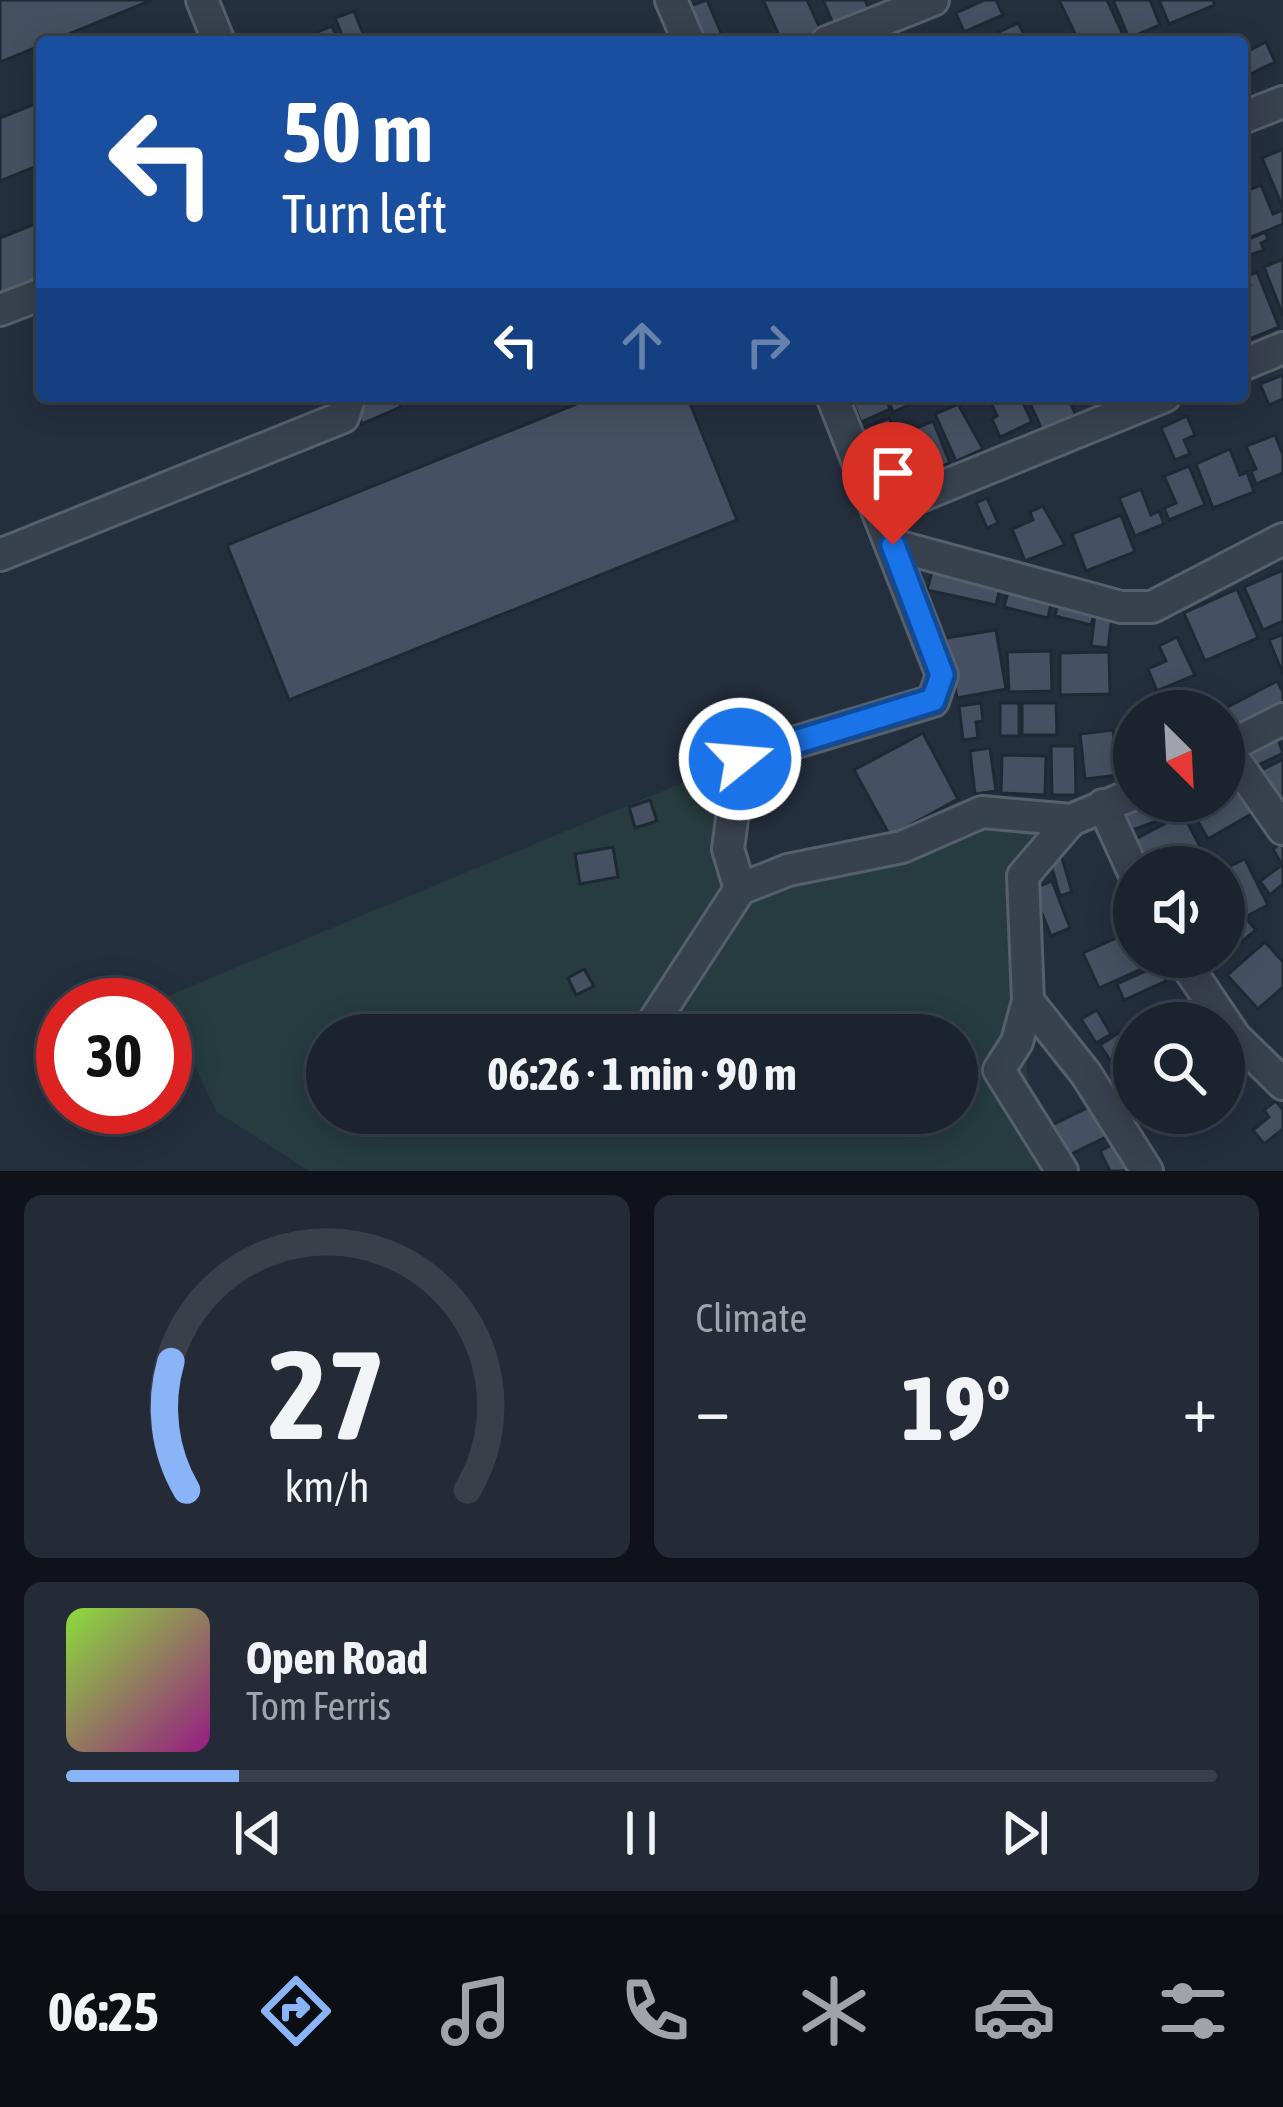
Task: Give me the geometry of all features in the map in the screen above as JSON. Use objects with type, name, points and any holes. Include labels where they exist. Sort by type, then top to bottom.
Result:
[{"type":"street","points":[[202,0],[217,36]]},
{"type":"street","points":[[671,0],[686,36]]},
{"type":"street","points":[[841,36],[933,0]]},
{"type":"street","points":[[1248,116],[1283,102]]},
{"type":"street","points":[[0,310],[36,296]]},
{"type":"street","points":[[1248,362],[1283,348]]},
{"type":"street","points":[[0,555],[343,417],[348,402]]},
{"type":"street","points":[[740,890],[728,849],[740,759],[933,700],[942,675],[835,402]]},
{"type":"street","points":[[881,512],[1150,402]]},
{"type":"street","points":[[893,545],[1121,607],[1152,607],[1283,539]]},
{"type":"street","points":[[1245,738],[1283,719]]},
{"type":"street","points":[[1245,776],[1283,829]]},
{"type":"street","points":[[1063,1171],[999,1070],[1017,1042],[1028,1001],[1023,876],[1071,820],[1113,801]]},
{"type":"street","points":[[1103,805],[1122,846]]},
{"type":"street","points":[[660,1014],[740,890],[788,870],[902,847],[982,812],[1071,820]]},
{"type":"street","points":[[1195,978],[1235,1037],[1283,1084]]},
{"type":"street","points":[[1028,1001],[1086,1074],[1147,1171]]},
{"type":"green space","points":[[740,759],[740,889],[982,812],[1041,817],[1023,1009],[1030,1116],[1045,1171],[309,1171],[217,1112],[192,1064],[192,986]]},
{"type":"building","points":[[0,0],[152,0],[64,36],[36,36],[36,47],[0,62]]},
{"type":"building","points":[[707,0],[722,36],[699,36],[687,7]]},
{"type":"building","points":[[763,0],[807,0],[822,33],[779,36]]},
{"type":"building","points":[[823,0],[865,0],[871,13],[835,28]]},
{"type":"building","points":[[996,0],[1003,15],[964,32],[956,13]]},
{"type":"building","points":[[1059,0],[1107,0],[1124,36],[1076,36]]},
{"type":"building","points":[[1113,0],[1150,0],[1160,25],[1128,36]]},
{"type":"building","points":[[1159,0],[1213,0],[1215,5],[1169,24]]},
{"type":"building","points":[[354,11],[364,36],[342,36],[335,18]]},
{"type":"building","points":[[1018,23],[1025,36],[990,36]]},
{"type":"building","points":[[332,26],[336,36],[307,36]]},
{"type":"building","points":[[1266,42],[1275,62],[1248,75],[1248,51]]},
{"type":"building","points":[[36,103],[36,166],[0,181],[0,118]]},
{"type":"building","points":[[1283,149],[1283,208],[1262,158]]},
{"type":"building","points":[[1261,185],[1273,214],[1283,210],[1283,224],[1248,238],[1248,190]]},
{"type":"building","points":[[36,223],[36,288],[0,303],[0,238]]},
{"type":"building","points":[[1265,232],[1268,240],[1261,243],[1264,250],[1250,255],[1248,239]]},
{"type":"building","points":[[1283,259],[1283,316],[1264,267]]},
{"type":"building","points":[[1257,272],[1279,327],[1248,340],[1250,285],[1248,276]]},
{"type":"building","points":[[1283,375],[1283,399],[1269,405],[1260,384]]},
{"type":"building","points":[[399,402],[401,407],[362,424],[352,403]]},
{"type":"building","points":[[581,402],[689,402],[737,520],[289,700],[227,545]]},
{"type":"building","points":[[887,402],[890,409],[861,422],[853,403]]},
{"type":"building","points":[[889,402],[916,402],[893,412]]},
{"type":"building","points":[[991,402],[1023,402],[1032,422],[1000,437],[992,419],[997,416]]},
{"type":"building","points":[[1030,402],[1070,402],[1076,415],[1042,430]]},
{"type":"building","points":[[958,404],[983,449],[956,461],[935,414]]},
{"type":"building","points":[[1187,416],[1195,435],[1184,440],[1190,454],[1175,460],[1161,428]]},
{"type":"building","points":[[889,418],[897,436],[933,421],[950,463],[883,490],[859,430]]},
{"type":"building","points":[[1275,435],[1283,455],[1283,473],[1256,484],[1251,471],[1256,469],[1246,446]]},
{"type":"building","points":[[1230,449],[1240,475],[1247,472],[1254,492],[1213,508],[1196,464]]},
{"type":"building","points":[[1189,466],[1205,505],[1169,520],[1164,508],[1176,503],[1164,476]]},
{"type":"building","points":[[1141,489],[1151,515],[1159,511],[1164,524],[1135,536],[1119,498]]},
{"type":"building","points":[[987,498],[998,523],[987,528],[976,503]]},
{"type":"building","points":[[1043,506],[1065,545],[1025,561],[1012,529],[1033,520],[1030,512]]},
{"type":"building","points":[[1121,515],[1135,552],[1086,571],[1072,534]]},
{"type":"building","points":[[1283,570],[1283,621],[1263,630],[1244,587]]},
{"type":"building","points":[[932,572],[1000,587],[996,605],[927,590]]},
{"type":"building","points":[[1237,589],[1258,638],[1205,661],[1184,613]]},
{"type":"building","points":[[1008,592],[1051,603],[1048,618],[1004,607]]},
{"type":"building","points":[[1058,603],[1095,612],[1091,625],[1055,616]]},
{"type":"building","points":[[1095,614],[1112,616],[1108,648],[1091,646]]},
{"type":"building","points":[[996,630],[1006,689],[957,698],[946,638]]},
{"type":"building","points":[[1283,634],[1283,674],[1269,640]]},
{"type":"building","points":[[1177,637],[1195,675],[1157,690],[1148,669],[1166,661],[1159,646]]},
{"type":"building","points":[[1051,651],[1052,691],[1009,692],[1007,652]]},
{"type":"building","points":[[1109,652],[1110,694],[1060,695],[1060,653]]},
{"type":"building","points":[[1277,681],[1283,709],[1245,729],[1245,698]]},
{"type":"building","points":[[981,703],[978,738],[963,740],[959,706]]},
{"type":"building","points":[[1000,703],[1019,703],[1019,736],[1000,736]]},
{"type":"building","points":[[1022,703],[1056,703],[1057,735],[1022,735]]},
{"type":"building","points":[[1113,730],[1113,776],[1085,779],[1080,734]]},
{"type":"building","points":[[923,733],[958,799],[890,836],[854,770]]},
{"type":"building","points":[[1276,734],[1283,753],[1250,769],[1245,752]]},
{"type":"building","points":[[1051,746],[1075,746],[1076,795],[1052,795]]},
{"type":"building","points":[[990,748],[996,791],[975,794],[970,751]]},
{"type":"building","points":[[1002,755],[1046,756],[1045,795],[1001,793]]},
{"type":"building","points":[[1283,759],[1283,806],[1256,773]]},
{"type":"building","points":[[650,800],[657,821],[635,828],[629,807]]},
{"type":"building","points":[[1117,822],[1154,822],[1122,834]]},
{"type":"building","points":[[1168,822],[1187,822],[1200,846],[1130,846]]},
{"type":"building","points":[[1198,822],[1237,822],[1208,839]]},
{"type":"building","points":[[1283,841],[1283,884],[1270,895],[1260,881],[1282,865],[1273,849]]},
{"type":"building","points":[[613,847],[618,877],[580,884],[575,854]]},
{"type":"building","points":[[1060,851],[1072,892],[1060,896],[1048,855]]},
{"type":"building","points":[[1245,859],[1268,905],[1247,916],[1245,912]]},
{"type":"building","points":[[1052,881],[1070,928],[1051,936],[1032,889]]},
{"type":"building","points":[[1245,917],[1256,930],[1245,939]]},
{"type":"building","points":[[1113,939],[1113,978],[1121,978],[1099,988],[1083,953]]},
{"type":"building","points":[[1265,942],[1283,962],[1283,987],[1258,1009],[1230,978],[1245,978],[1245,959]]},
{"type":"building","points":[[584,969],[594,986],[576,995],[568,978]]},
{"type":"building","points":[[1130,978],[1166,981],[1124,1000],[1117,984]]},
{"type":"building","points":[[1097,1010],[1111,1034],[1096,1043],[1081,1019]]},
{"type":"building","points":[[1113,1037],[1113,1064],[1100,1045]]},
{"type":"building","points":[[1276,1101],[1283,1110],[1283,1129],[1264,1144],[1253,1130],[1269,1117],[1264,1110]]},
{"type":"building","points":[[1093,1105],[1108,1136],[1061,1159],[1046,1128]]},
{"type":"building","points":[[1116,1143],[1131,1171],[1105,1171],[1109,1169],[1100,1151]]},
{"type":"route","points":[[740,759],[933,700],[942,675],[893,545]]}]
